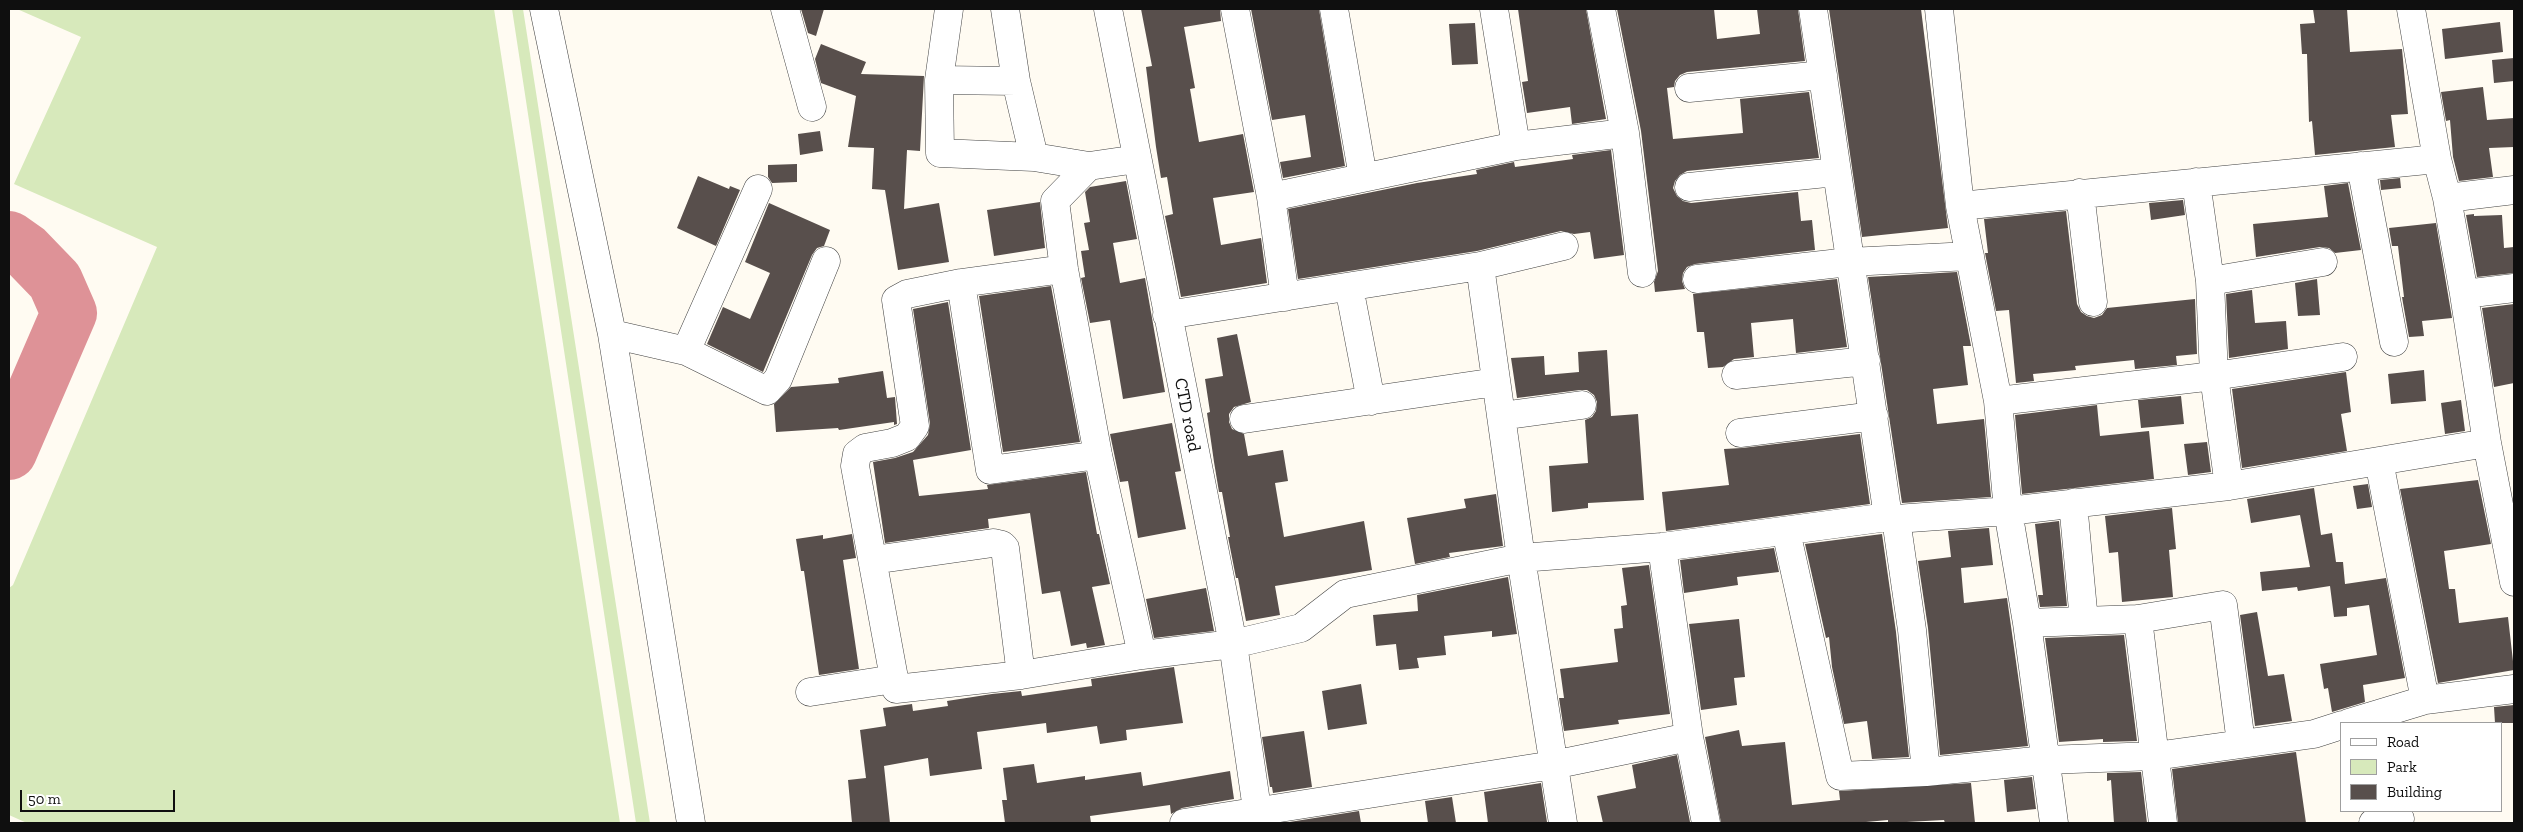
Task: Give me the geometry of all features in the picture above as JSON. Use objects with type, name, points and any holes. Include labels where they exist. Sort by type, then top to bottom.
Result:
[{"type":"street","points":[[544,9],[612,334],[691,823]]},
{"type":"street","points":[[785,9],[812,107]]},
{"type":"street","points":[[950,9],[939,80],[940,153],[1034,157],[1089,166],[1137,159]]},
{"type":"street","points":[[1005,9],[1016,81],[1034,157]]},
{"type":"street","name":"CTD road","points":[[1108,9],[1233,644],[1258,818]]},
{"type":"street","points":[[1235,9],[1271,197],[1285,297]]},
{"type":"street","points":[[1334,9],[1363,177]]},
{"type":"street","points":[[1494,9],[1516,146]]},
{"type":"street","points":[[1601,9],[1625,133],[1642,273]]},
{"type":"street","points":[[1813,9],[1849,262],[1912,630],[1926,772]]},
{"type":"street","points":[[1938,9],[1960,206],[1998,401],[2008,511],[2054,823]]},
{"type":"street","points":[[2411,9],[2437,159],[2464,294],[2487,443],[2514,582]]},
{"type":"street","points":[[1688,88],[1823,75]]},
{"type":"street","points":[[939,80],[1016,81]]},
{"type":"street","points":[[1271,197],[1516,146],[1625,133]]},
{"type":"street","points":[[1960,206],[2437,159]]},
{"type":"street","points":[[1089,166],[1055,201],[1064,269],[1098,455],[1142,655]]},
{"type":"street","points":[[2361,166],[2394,342]]},
{"type":"street","points":[[1689,187],[1836,172]]},
{"type":"street","points":[[2196,182],[2210,281],[2214,376],[2229,486]]},
{"type":"street","points":[[686,351],[758,189]]},
{"type":"street","points":[[2446,198],[2514,190]]},
{"type":"street","points":[[2080,193],[2093,302]]},
{"type":"street","points":[[1167,315],[1480,266],[1564,246]]},
{"type":"street","points":[[1697,279],[1849,262],[1970,256]]},
{"type":"street","points":[[612,334],[686,351],[767,391],[778,378],[826,261]]},
{"type":"street","points":[[2210,281],[2322,262]]},
{"type":"street","points":[[1480,266],[1521,558],[1563,823]]},
{"type":"street","points":[[1064,269],[961,283],[907,294],[896,300],[916,426],[907,437],[892,443],[865,448],[857,454],[855,466],[896,689],[1020,675],[1142,655],[1233,644],[1301,628],[1345,594],[1521,558],[1662,547],[1892,518],[2008,511],[2229,486],[2487,443]]},
{"type":"street","points":[[961,283],[990,470],[1098,455]]},
{"type":"street","points":[[1349,286],[1371,401]]},
{"type":"street","points":[[2464,294],[2514,288]]},
{"type":"street","points":[[1998,401],[2214,376],[2343,357]]},
{"type":"street","points":[[1736,375],[1866,361]]},
{"type":"street","points":[[1244,419],[1496,382]]},
{"type":"street","points":[[1501,416],[1582,405]]},
{"type":"street","points":[[1740,434],[1874,416]]},
{"type":"street","points":[[2379,461],[2425,700]]},
{"type":"street","points":[[2074,504],[2084,621]]},
{"type":"street","points":[[1786,530],[1840,776],[1926,772],[2045,760],[2155,756],[2314,734],[2340,726]]},
{"type":"street","points":[[873,560],[993,542],[1002,545],[1005,548],[1020,675]]},
{"type":"street","points":[[1662,547],[1689,737],[1706,823]]},
{"type":"street","points":[[2026,623],[2138,619],[2222,605],[2241,743]]},
{"type":"street","points":[[2138,619],[2164,823]]},
{"type":"street","points":[[810,692],[894,679]]},
{"type":"street","points":[[2352,722],[2425,700],[2514,689]]},
{"type":"street","points":[[1184,823],[1258,818],[1553,765],[1689,737]]},
{"type":"street","points":[[2373,823],[2400,818]]},
{"type":"green space","points":[[17,9],[494,9],[620,823],[27,823],[9,815],[9,588],[13,585],[157,247],[14,184],[81,37]]},
{"type":"green space","points":[[512,9],[523,9],[650,823],[636,823]]},
{"type":"building","points":[[801,9],[824,9],[816,36],[808,33]]},
{"type":"building","points":[[1141,9],[1220,9],[1221,21],[1184,27],[1195,88],[1190,89],[1199,142],[1243,134],[1254,192],[1213,198],[1221,245],[1261,238],[1267,283],[1181,297],[1165,216],[1173,214],[1167,177],[1161,178],[1156,147],[1146,67],[1152,66]]},
{"type":"building","points":[[1251,9],[1319,9],[1345,166],[1283,178],[1280,162],[1311,157],[1305,115],[1272,120]]},
{"type":"building","points":[[1518,9],[1586,9],[1606,119],[1572,124],[1570,107],[1527,113],[1522,82],[1528,81]]},
{"type":"building","points":[[1617,9],[1714,9],[1717,39],[1760,34],[1757,9],[1798,9],[1805,61],[1687,72],[1680,75],[1675,81],[1674,87],[1667,88],[1673,139],[1743,133],[1740,99],[1809,92],[1819,158],[1687,171],[1675,181],[1673,188],[1677,196],[1683,201],[1691,203],[1798,192],[1801,221],[1812,220],[1815,250],[1695,264],[1687,267],[1683,273],[1682,281],[1685,289],[1655,292],[1654,282],[1658,271],[1641,131]]},
{"type":"building","points":[[1829,9],[1921,9],[1948,228],[1862,237]]},
{"type":"building","points":[[2313,9],[2347,9],[2350,52],[2402,49],[2408,114],[2391,115],[2395,147],[2315,155],[2312,121],[2309,122],[2307,54],[2302,54],[2300,24],[2315,23]]},
{"type":"building","points":[[2500,22],[2503,52],[2445,59],[2442,29]]},
{"type":"building","points":[[1475,23],[1478,64],[1452,65],[1449,24]]},
{"type":"building","points":[[821,44],[866,62],[861,74],[924,76],[920,151],[907,150],[904,209],[939,203],[949,262],[898,270],[885,190],[872,189],[874,148],[848,147],[856,96],[821,83],[815,59]]},
{"type":"building","points":[[2514,58],[2514,81],[2494,83],[2492,60]]},
{"type":"building","points":[[2483,87],[2487,120],[2514,118],[2514,147],[2489,148],[2493,177],[2459,181],[2453,157],[2450,120],[2446,121],[2441,92]]},
{"type":"building","points":[[820,131],[823,151],[800,155],[798,134]]},
{"type":"building","points":[[1611,150],[1624,255],[1594,259],[1590,232],[1574,234],[1561,231],[1477,251],[1298,279],[1288,209],[1417,183],[1477,174],[1476,170],[1514,162],[1515,167],[1573,159],[1572,155]]},
{"type":"building","points":[[797,164],[797,182],[772,183],[768,177],[768,165]]},
{"type":"building","points":[[698,176],[729,189],[730,186],[740,190],[716,246],[677,228]]},
{"type":"building","points":[[2400,178],[2401,188],[2381,190],[2380,180]]},
{"type":"building","points":[[1126,181],[1137,239],[1113,243],[1120,283],[1145,278],[1165,392],[1123,399],[1110,320],[1090,323],[1081,278],[1085,277],[1081,251],[1089,250],[1084,223],[1090,222],[1085,192],[1090,187]]},
{"type":"building","points":[[2348,183],[2361,250],[2335,253],[2329,248],[2320,247],[2256,257],[2253,224],[2328,217],[2324,186]]},
{"type":"building","points":[[2183,200],[2185,215],[2151,220],[2149,203]]},
{"type":"building","points":[[1040,202],[1045,248],[994,256],[987,210]]},
{"type":"building","points":[[769,203],[830,230],[824,246],[817,248],[812,255],[763,372],[707,344],[723,307],[750,319],[770,273],[745,262]]},
{"type":"building","points":[[2066,211],[2077,304],[2081,312],[2094,318],[2102,315],[2107,308],[2195,299],[2197,354],[2176,356],[2177,365],[2135,369],[2134,360],[2075,366],[2076,370],[2033,374],[2034,381],[2016,383],[2009,310],[1996,311],[1985,253],[1988,253],[1984,219]]},
{"type":"building","points":[[2474,214],[2474,216],[2502,215],[2504,248],[2514,247],[2514,273],[2477,277],[2466,215]]},
{"type":"building","points":[[2436,223],[2452,318],[2422,321],[2424,336],[2409,337],[2402,297],[2404,297],[2398,246],[2392,246],[2389,228]]},
{"type":"building","points":[[1957,272],[1971,346],[1963,346],[1968,385],[1933,389],[1937,424],[1984,419],[1991,497],[1902,503],[1868,277]]},
{"type":"building","points":[[1837,279],[1847,347],[1796,353],[1793,319],[1751,323],[1754,357],[1734,359],[1723,367],[1708,368],[1704,332],[1697,332],[1693,294]]},
{"type":"building","points":[[2317,279],[2320,315],[2298,316],[2295,283]]},
{"type":"building","points":[[1051,286],[1080,442],[1003,452],[979,296]]},
{"type":"building","points":[[2252,290],[2255,323],[2286,321],[2288,349],[2229,358],[2226,294]]},
{"type":"building","points":[[948,302],[971,450],[913,460],[919,496],[988,489],[987,485],[1086,472],[1097,534],[1099,534],[1110,584],[1092,587],[1105,645],[1087,648],[1086,643],[1071,646],[1060,591],[1042,594],[1030,513],[988,519],[989,528],[885,543],[873,462],[913,452],[928,435],[930,424],[913,309]]},
{"type":"building","points":[[2514,304],[2514,383],[2494,387],[2482,308]]},
{"type":"building","points":[[1237,334],[1251,402],[1234,407],[1229,414],[1229,422],[1232,429],[1244,434],[1248,456],[1283,450],[1288,481],[1275,483],[1284,537],[1364,521],[1372,570],[1275,586],[1280,615],[1246,621],[1228,537],[1230,537],[1222,492],[1219,492],[1207,413],[1210,412],[1205,379],[1223,376],[1217,338]]},
{"type":"building","points":[[1607,350],[1611,416],[1638,414],[1644,500],[1588,503],[1588,508],[1552,512],[1549,466],[1588,463],[1585,420],[1592,417],[1596,411],[1597,402],[1594,395],[1587,390],[1517,398],[1511,358],[1544,356],[1545,375],[1579,372],[1578,352]]},
{"type":"building","points":[[2424,370],[2426,401],[2391,404],[2388,374]]},
{"type":"building","points":[[883,371],[887,398],[895,397],[897,424],[894,425],[894,422],[839,430],[838,428],[776,432],[774,404],[791,387],[839,383],[838,378]]},
{"type":"building","points":[[2346,372],[2351,412],[2341,414],[2347,451],[2242,468],[2232,389]]},
{"type":"building","points":[[2181,396],[2184,424],[2141,428],[2138,400]]},
{"type":"building","points":[[2461,400],[2465,431],[2445,434],[2441,403]]},
{"type":"building","points":[[2097,405],[2100,436],[2149,431],[2154,479],[2022,494],[2015,415]]},
{"type":"building","points":[[1172,423],[1181,471],[1175,472],[1186,529],[1138,538],[1128,481],[1120,482],[1110,434]]},
{"type":"building","points":[[1860,434],[1870,504],[1666,531],[1662,492],[1729,485],[1724,449]]},
{"type":"building","points":[[2207,442],[2211,472],[2188,475],[2184,444]]},
{"type":"building","points":[[2478,480],[2491,544],[2444,551],[2449,589],[2455,589],[2459,623],[2508,617],[2514,670],[2438,683],[2400,489]]},
{"type":"building","points":[[2368,484],[2372,507],[2357,509],[2353,486]]},
{"type":"building","points":[[2314,488],[2321,535],[2332,533],[2336,562],[2343,562],[2345,584],[2386,578],[2405,678],[2363,685],[2365,702],[2332,712],[2328,688],[2324,689],[2320,664],[2377,655],[2369,605],[2347,608],[2347,616],[2334,617],[2330,586],[2298,591],[2297,587],[2262,591],[2260,572],[2310,567],[2300,515],[2251,523],[2247,499]]},
{"type":"building","points":[[1496,494],[1503,546],[1449,553],[1450,557],[1415,564],[1407,518],[1466,508],[1464,499]]},
{"type":"building","points":[[2172,508],[2176,549],[2169,550],[2173,597],[2122,602],[2118,552],[2109,553],[2105,516]]},
{"type":"building","points":[[2059,521],[2067,606],[2040,607],[2038,595],[2043,595],[2035,524]]},
{"type":"building","points":[[1989,528],[1993,565],[1961,568],[1964,603],[2007,598],[2028,746],[1940,755],[1928,628],[1918,561],[1951,557],[1948,531]]},
{"type":"building","points":[[852,534],[856,558],[843,560],[859,669],[819,675],[804,571],[801,571],[796,539],[823,535],[823,539]]},
{"type":"building","points":[[1882,534],[1896,632],[1909,757],[1872,759],[1867,721],[1844,724],[1832,667],[1829,637],[1826,638],[1805,544]]},
{"type":"building","points":[[1774,548],[1779,572],[1737,577],[1738,585],[1684,593],[1680,560]]},
{"type":"building","points":[[1649,565],[1670,714],[1618,720],[1619,724],[1564,731],[1559,698],[1564,698],[1560,669],[1618,662],[1614,629],[1623,628],[1621,606],[1627,605],[1622,568]]},
{"type":"building","points":[[1508,577],[1517,634],[1492,637],[1492,631],[1444,636],[1446,655],[1417,658],[1419,668],[1399,670],[1396,644],[1376,646],[1373,615],[1418,611],[1417,595]]},
{"type":"building","points":[[1206,588],[1214,631],[1154,638],[1146,599]]},
{"type":"building","points":[[2257,612],[2268,676],[2284,674],[2292,721],[2255,726],[2240,615]]},
{"type":"building","points":[[1739,619],[1745,677],[1734,678],[1737,705],[1701,710],[1689,624]]},
{"type":"building","points":[[2124,635],[2137,741],[2103,742],[2103,739],[2059,742],[2045,638]]},
{"type":"building","points":[[1174,667],[1183,723],[1126,730],[1127,740],[1100,744],[1097,726],[1047,733],[1046,723],[977,732],[982,769],[930,776],[928,758],[884,766],[890,823],[852,823],[848,780],[866,778],[860,730],[886,726],[883,708],[912,704],[913,711],[948,706],[947,701],[992,694],[1021,691],[1022,696],[1092,686],[1091,679]]},
{"type":"building","points":[[1361,684],[1367,724],[1328,730],[1322,691]]},
{"type":"building","points":[[2514,705],[2514,723],[2495,722],[2494,707]]},
{"type":"building","points":[[1739,730],[1742,746],[1785,742],[1792,805],[1840,800],[1839,791],[1971,783],[1975,823],[1945,823],[1944,820],[1888,823],[1888,820],[1855,823],[1721,823],[1705,737]]},
{"type":"building","points":[[1304,731],[1312,787],[1273,793],[1272,787],[1270,787],[1262,737]]},
{"type":"building","points":[[2296,752],[2306,823],[2178,823],[2172,769]]},
{"type":"building","points":[[1677,755],[1690,822],[1603,823],[1597,796],[1636,788],[1632,765]]},
{"type":"building","points":[[1034,764],[1037,783],[1085,776],[1085,780],[1141,772],[1143,786],[1230,771],[1234,799],[1182,808],[1171,814],[1170,805],[1090,816],[1091,823],[1005,823],[1002,800],[1007,800],[1003,768]]},
{"type":"building","points":[[2141,772],[2147,823],[2114,823],[2111,780],[2107,781],[2107,773]]},
{"type":"building","points":[[2032,777],[2036,809],[2007,812],[2004,780]]},
{"type":"building","points":[[1541,783],[1547,822],[1488,823],[1484,792]]},
{"type":"building","points":[[1452,797],[1456,823],[1428,823],[1425,801]]},
{"type":"building","points":[[1359,811],[1361,823],[1283,823]]},
{"type":"taxiway","points":[[9,239],[26,251],[55,281],[69,313],[9,452]]}]
